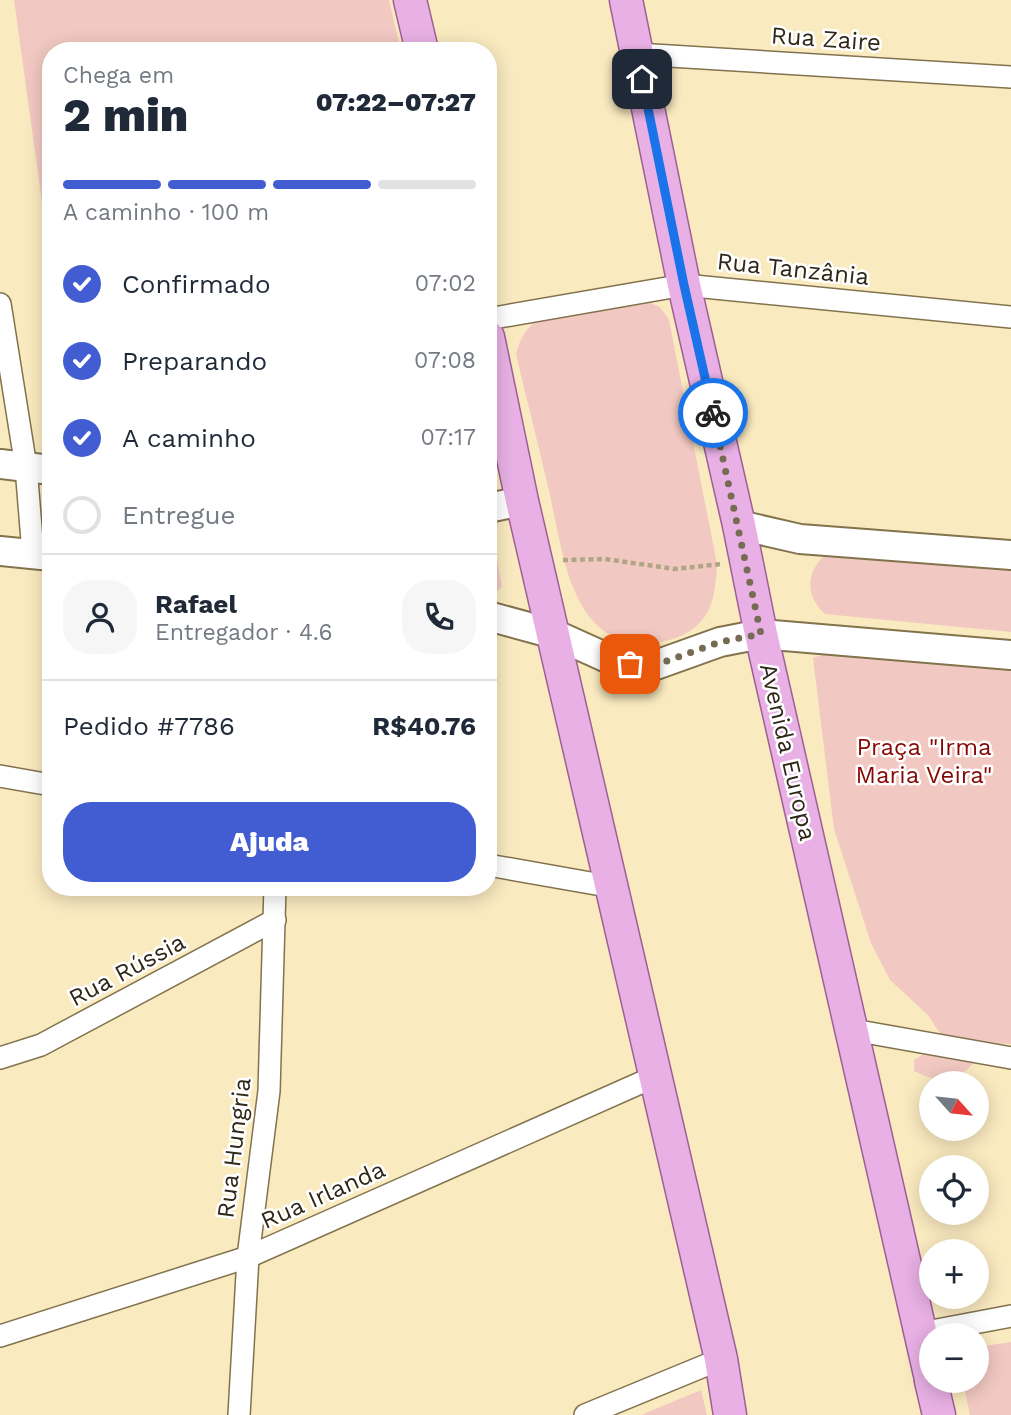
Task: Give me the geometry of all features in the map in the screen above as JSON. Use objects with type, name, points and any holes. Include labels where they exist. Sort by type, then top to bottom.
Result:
[{"type":"main road","points":[[410,0],[420,42]]},
{"type":"main road","name":"Avenida Europa","points":[[626,0],[684,285],[761,634],[919,1324]]},
{"type":"main road","points":[[497,380],[522,501],[721,1359],[730,1415]]},
{"type":"main road","name":"Avenida Europa","points":[[934,1393],[939,1415]]},
{"type":"street","name":"Rua Zaire","points":[[637,54],[1011,77]]},
{"type":"street","name":"Rua Tanzânia","points":[[497,317],[684,285],[1011,317]]},
{"type":"street","points":[[0,304],[42,555],[0,551]]},
{"type":"street","points":[[497,506],[522,501]]},
{"type":"street","points":[[739,525],[800,539],[1011,555]]},
{"type":"street","points":[[497,618],[554,634],[605,657],[630,664],[653,666],[720,642],[761,634],[1011,655]]},
{"type":"street","points":[[0,776],[42,783]]},
{"type":"street","points":[[497,867],[613,887]]},
{"type":"street","name":"Rua Hungria","points":[[239,1415],[248,1257],[269,1091],[275,896]]},
{"type":"street","name":"Rua Rússia","points":[[0,1058],[41,1045],[275,920]]},
{"type":"street","points":[[853,1030],[1011,1058]]},
{"type":"street","name":"Rua Irlanda","points":[[0,1336],[248,1257],[656,1076]]},
{"type":"street","points":[[974,1323],[1011,1316]]},
{"type":"street","points":[[585,1415],[721,1359]]},
{"type":"path","points":[[539,571],[565,559],[606,559],[675,569],[746,560]]},
{"type":"green space","points":[[14,0],[389,0],[399,42],[42,42],[42,202]]},
{"type":"green space","points":[[644,300],[660,307],[669,320],[717,564],[713,599],[704,617],[688,632],[654,643],[631,642],[610,635],[592,620],[575,593],[564,560],[516,354],[524,334],[538,319]]},
{"type":"green space","points":[[827,553],[1011,570],[1011,632],[825,614],[814,599],[810,583],[815,567]]},
{"type":"green space","points":[[497,559],[502,587],[497,591]]},
{"type":"green space","name":"Praça \"Irma Maria Veira\"","points":[[847,646],[1011,661],[1011,1044],[998,1044],[964,1071],[914,1071],[914,1060],[938,1045],[941,1035],[928,1015],[890,980],[871,943],[834,829],[813,658]]},
{"type":"green space","points":[[1011,1342],[1011,1415],[970,1415],[965,1393],[989,1393],[989,1345]]},
{"type":"green space","points":[[701,1390],[707,1415],[641,1415]]},
{"type":"way so far","points":[[630,664],[653,666],[720,642],[761,634],[713,413]]},
{"type":"route","points":[[642,79],[713,413]]}]
